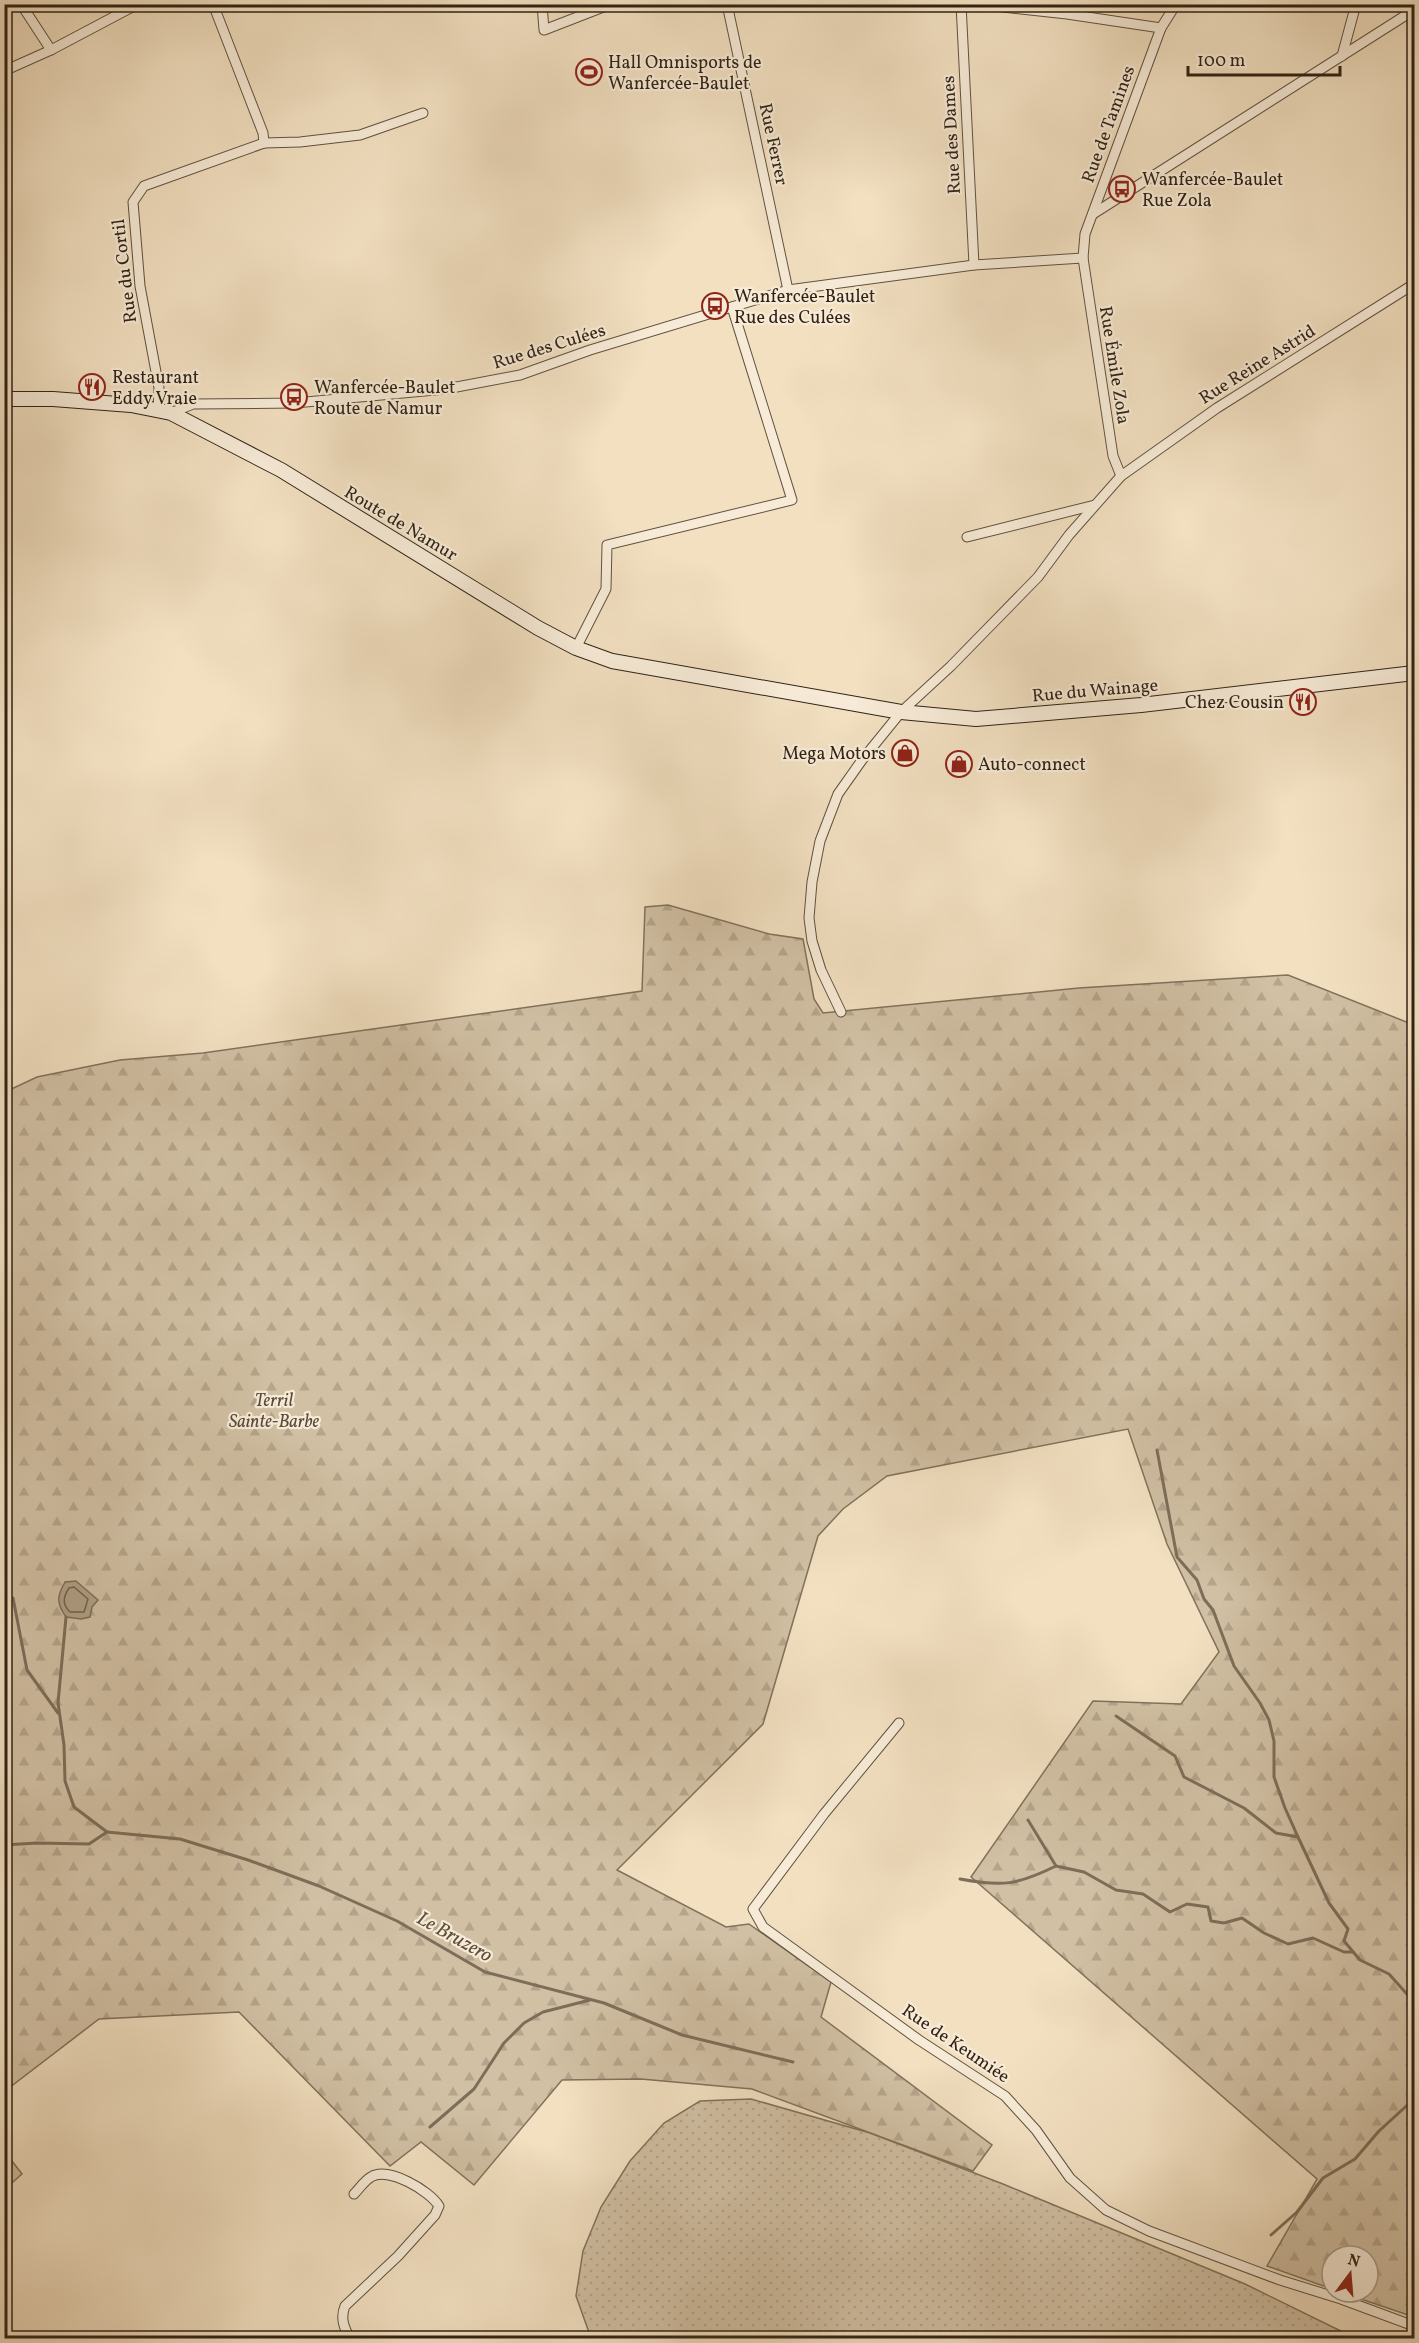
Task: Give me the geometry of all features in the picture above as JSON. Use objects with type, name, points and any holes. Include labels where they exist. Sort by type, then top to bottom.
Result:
[{"type":"main road","name":"Route de Namur","points":[[4,399],[53,399],[164,411],[281,470],[538,628],[576,648],[612,662],[778,691]]},
{"type":"main road","name":"Rue du Wainage","points":[[778,691],[901,712],[976,719],[1141,705],[1414,673]]},
{"type":"street","points":[[21,4],[51,50]]},
{"type":"street","points":[[4,70],[51,50],[138,4]]},
{"type":"street","points":[[213,4],[263,133],[264,143]]},
{"type":"street","points":[[542,4],[544,30],[611,4]]},
{"type":"street","name":"Rue Ferrer","points":[[727,4],[788,290]]},
{"type":"street","name":"Rue des Dames","points":[[961,4],[974,265]]},
{"type":"street","points":[[976,4],[1161,28]]},
{"type":"street","name":"Rue de Tamines","points":[[1083,258],[1085,234],[1161,28],[1176,4]]},
{"type":"street","points":[[1342,56],[1356,4]]},
{"type":"street","points":[[1093,214],[1414,10]]},
{"type":"street","name":"Rue du Cortil","points":[[164,411],[140,286],[133,202],[144,186],[264,143],[300,142],[360,135],[423,112]]},
{"type":"street","name":"Rue des Culées","points":[[164,411],[193,404],[295,403],[446,389],[520,375],[590,350],[788,290],[974,265],[1083,258]]},
{"type":"street","name":"Rue Émile Zola","points":[[1083,258],[1113,456],[1121,476]]},
{"type":"street","name":"Rue Reine Astrid","points":[[841,1012],[821,970],[812,941],[809,918],[812,882],[820,841],[838,794],[862,760],[901,712],[951,666],[1038,577],[1121,476],[1216,408],[1414,284]]},
{"type":"street","points":[[576,648],[606,589],[606,545],[792,500],[732,307]]},
{"type":"street","points":[[967,537],[1095,505]]},
{"type":"street","name":"Rue de Keumiée","points":[[899,1723],[824,1814],[753,1909],[763,1927],[919,2040],[1005,2096],[1036,2130],[1070,2178],[1106,2210],[1149,2232],[1414,2326]]},
{"type":"street","points":[[350,2338],[342,2314],[345,2306],[398,2256],[435,2215],[439,2206],[430,2196],[389,2174],[371,2176],[354,2194]]},
{"type":"green space","name":"Terril Sainte-Barbe","points":[[668,905],[769,934],[803,939],[814,999],[823,1013],[1079,988],[1288,975],[1414,1025],[1414,2317],[1376,2304],[1380,2304],[1380,2244],[1320,2244],[1320,2285],[1267,2266],[1317,2179],[971,1877],[1093,1701],[1181,1704],[1219,1652],[1167,1544],[1128,1429],[887,1476],[843,1509],[818,1536],[763,1724],[617,1870],[726,1927],[749,1924],[831,1982],[821,2017],[992,2145],[973,2171],[752,2089],[641,2079],[562,2080],[474,2185],[421,2142],[390,2166],[239,2012],[99,2019],[5,2091],[5,1092],[37,1077],[120,1060],[203,1053],[642,991],[645,907]]},
{"type":"green space","points":[[751,2099],[870,2133],[1003,2184],[1245,2284],[1355,2338],[591,2338],[576,2296],[583,2251],[601,2207],[630,2161],[664,2123],[700,2101]]},
{"type":"green space","points":[[5,2152],[22,2174],[4,2189]]},
{"type":"water","points":[[76,1581],[98,1600],[92,1607],[90,1617],[81,1619],[66,1617],[60,1608],[59,1596],[65,1582]]},
{"type":"waterway","points":[[1157,1450],[1177,1557],[1197,1580],[1204,1599],[1213,1610],[1234,1666],[1269,1720],[1274,1741],[1274,1777],[1298,1837]]},
{"type":"waterway","points":[[13,1598],[27,1670],[58,1713]]},
{"type":"waterway","points":[[66,1617],[58,1703],[64,1745],[65,1781],[74,1807],[107,1832]]},
{"type":"waterway","points":[[1116,1716],[1175,1756],[1184,1777],[1244,1808],[1276,1833],[1298,1837],[1329,1903],[1348,1929],[1344,1941],[1360,1960],[1389,1974],[1414,2002]]},
{"type":"waterway","points":[[1028,1820],[1056,1866],[1084,1872],[1116,1890],[1143,1894],[1170,1912],[1187,1904],[1208,1907],[1211,1921],[1224,1923],[1242,1918],[1264,1933],[1288,1944],[1313,1938],[1344,1952],[1353,1952]]},
{"type":"waterway","name":"Le Bruzero","points":[[107,1832],[180,1839],[248,1860],[319,1886],[397,1921],[485,1972],[604,2003],[682,2035],[793,2062]]},
{"type":"waterway","points":[[4,1845],[89,1844],[107,1832]]},
{"type":"waterway","points":[[960,1879],[1010,1883],[1056,1866]]},
{"type":"waterway","points":[[430,2127],[474,2089],[504,2043],[524,2023],[543,2012],[590,2000]]},
{"type":"waterway","points":[[1271,2235],[1297,2212],[1323,2178],[1355,2159],[1379,2131],[1414,2099]]},
{"type":"place","name":"Hall Omnisports de Wanfercée-Baulet","points":[[589,72]]},
{"type":"place","name":"Wanfercée-Baulet Rue Zola","points":[[1122,189]]},
{"type":"place","name":"Wanfercée-Baulet Rue des Culées","points":[[715,306]]},
{"type":"place","name":"Restaurant Eddy Vraie","points":[[92,387]]},
{"type":"place","name":"Wanfercée-Baulet Route de Namur","points":[[294,397]]},
{"type":"place","name":"Chez Cousin","points":[[1303,702]]},
{"type":"place","name":"Mega Motors","points":[[905,753]]},
{"type":"place","name":"Auto-connect","points":[[959,764]]}]
